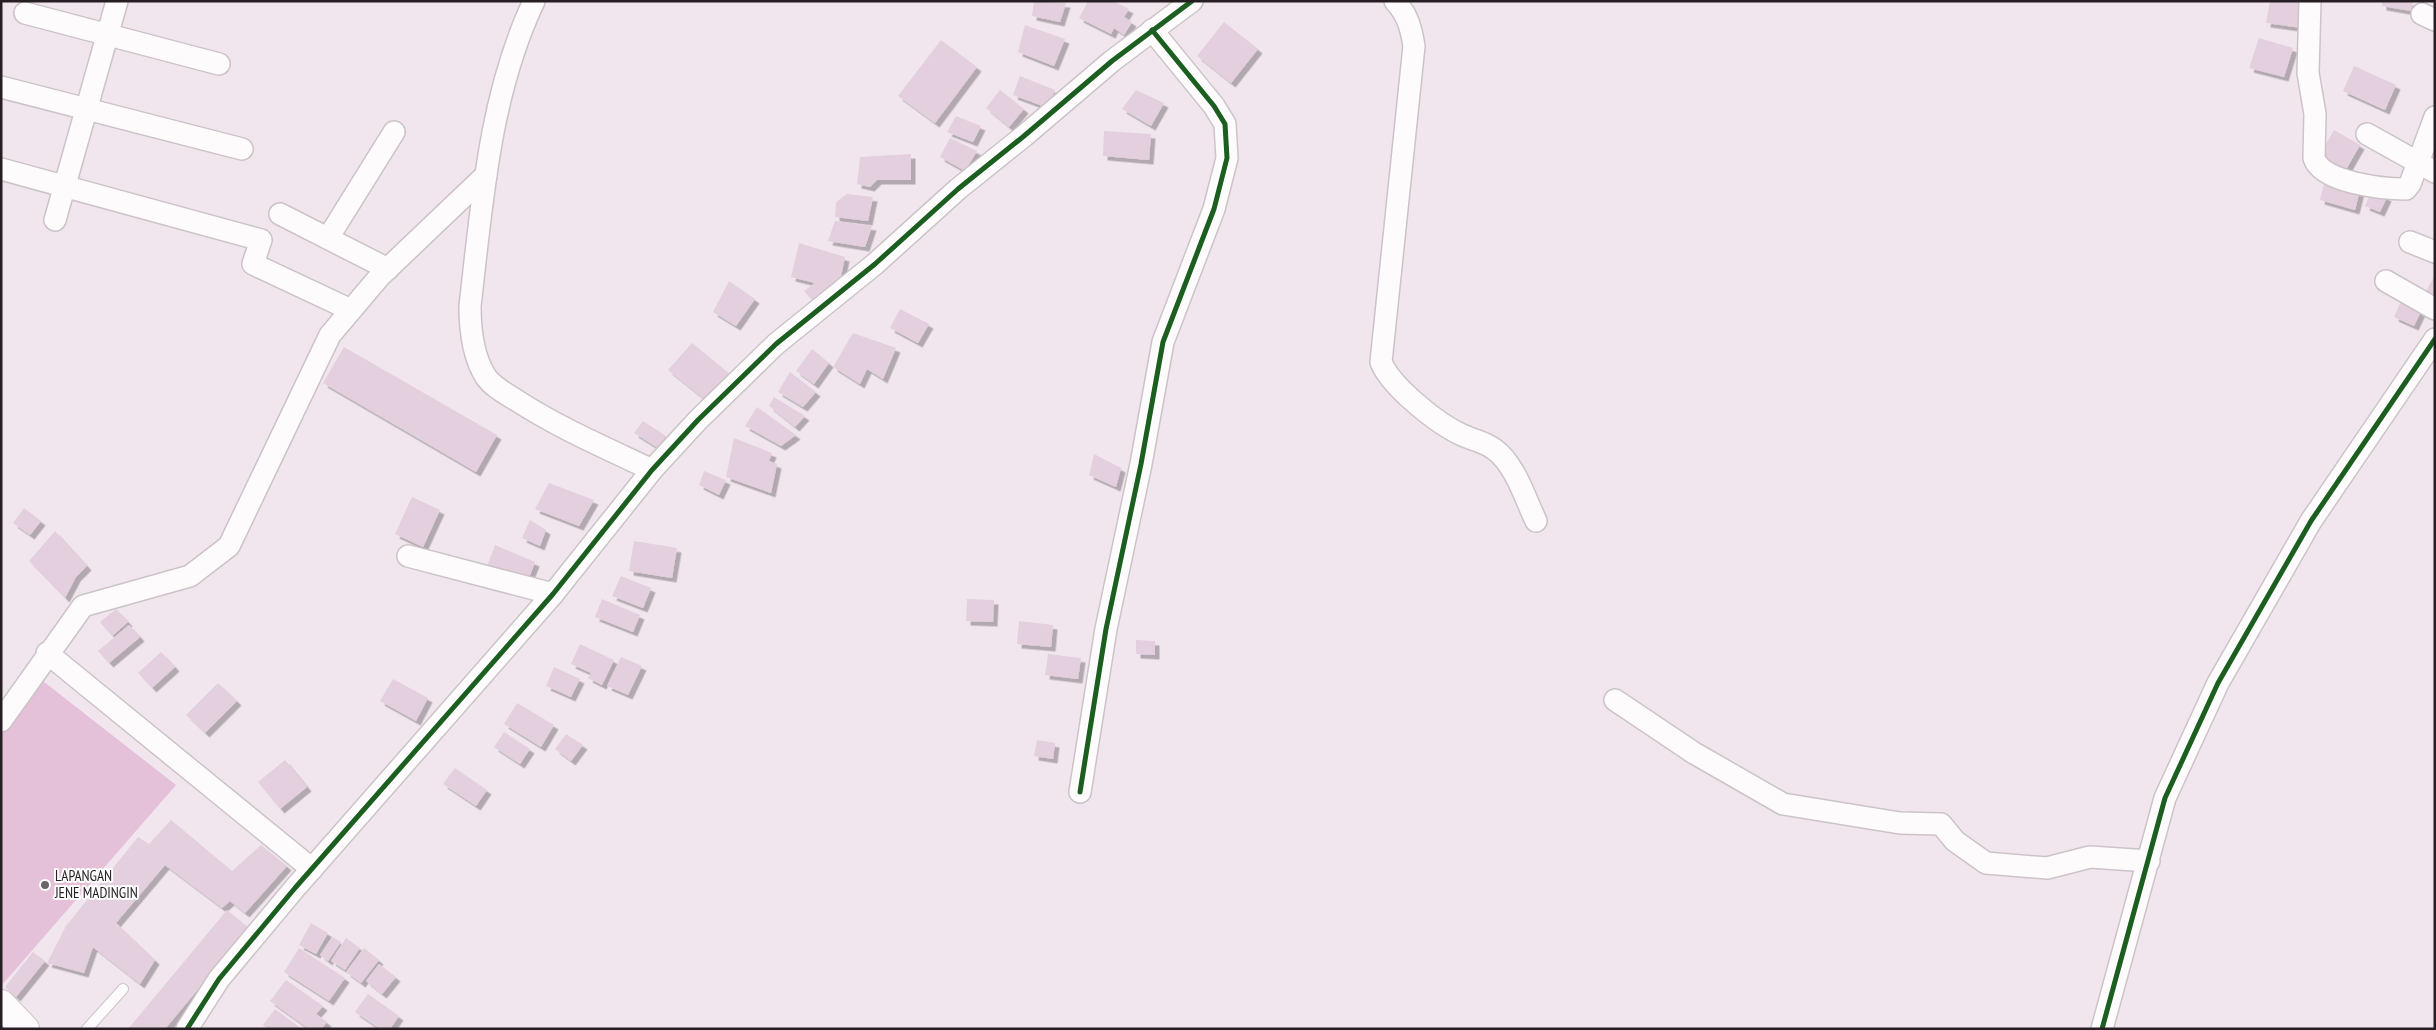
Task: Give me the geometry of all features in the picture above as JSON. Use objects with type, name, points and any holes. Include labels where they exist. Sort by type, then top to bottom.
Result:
[{"type":"street","points":[[54,220],[117,1]]},
{"type":"street","points":[[534,1],[504,85],[486,175],[470,306],[470,327],[475,348],[485,376],[493,386],[553,424],[652,470]]},
{"type":"street","points":[[187,1029],[219,979],[364,807],[552,594],[652,470],[698,420],[776,344],[875,264],[958,189],[1152,30],[1192,1]]},
{"type":"street","points":[[1395,1],[1404,10],[1411,24],[1414,46],[1381,362],[1385,372],[1395,384],[1420,406],[1461,434],[1486,444],[1502,455],[1536,521]]},
{"type":"street","points":[[2310,1],[2308,72],[2315,114],[2314,158],[2317,165],[2334,176],[2357,184],[2404,189],[2426,168],[2435,117]]},
{"type":"street","points":[[25,12],[219,64]]},
{"type":"street","points":[[1080,792],[1106,629],[1141,464],[1163,342],[1214,209],[1227,158],[1225,124],[1214,106],[1152,30]]},
{"type":"street","points":[[1,87],[242,149]]},
{"type":"street","points":[[328,238],[394,132]]},
{"type":"street","points":[[2367,134],[2426,168]]},
{"type":"street","points":[[1,169],[261,240],[253,264],[351,310]]},
{"type":"street","points":[[1,720],[83,606],[190,576],[229,546],[330,335],[388,270],[486,175]]},
{"type":"street","points":[[280,214],[388,270]]},
{"type":"street","points":[[2410,242],[2435,252]]},
{"type":"street","points":[[2386,281],[2435,308]]},
{"type":"street","points":[[2102,1029],[2165,798],[2218,683],[2311,521],[2435,339]]},
{"type":"street","points":[[408,556],[552,594]]},
{"type":"street","points":[[48,653],[312,870]]},
{"type":"street","points":[[1615,700],[1694,753],[1784,804],[1900,823],[1941,824],[1955,841],[1986,863],[2047,868],[2090,857],[2149,861]]},
{"type":"street","points":[[1,1004],[25,1029]]},
{"type":"lane","points":[[87,1029],[123,989]]},
{"type":"shaded area","name":"LAPANGAN JENE MADINGIN","points":[[39,678],[176,785],[1,986],[1,734]]},
{"type":"building","points":[[1034,1],[1066,3],[1060,22],[1032,16]]},
{"type":"building","points":[[1088,1],[1113,1],[1129,9],[1124,17],[1132,22],[1124,35],[1114,28],[1111,34],[1079,18]]},
{"type":"building","points":[[2270,1],[2306,1],[2302,28],[2266,23]]},
{"type":"building","points":[[2382,1],[2413,1],[2411,11],[2382,6]]},
{"type":"building","points":[[1224,22],[1258,49],[1231,83],[1197,56]]},
{"type":"building","points":[[1025,25],[1065,39],[1054,66],[1018,52]]},
{"type":"building","points":[[2259,38],[2293,48],[2284,77],[2249,68]]},
{"type":"building","points":[[941,40],[977,67],[935,123],[898,96]]},
{"type":"building","points":[[2354,66],[2396,85],[2385,110],[2343,91]]},
{"type":"building","points":[[1020,76],[1055,90],[1048,108],[1013,95]]},
{"type":"building","points":[[1000,90],[1024,109],[1009,127],[986,108]]},
{"type":"building","points":[[1136,90],[1164,103],[1151,126],[1122,109]]},
{"type":"building","points":[[956,116],[981,126],[973,142],[947,132]]},
{"type":"building","points":[[2334,130],[2360,145],[2343,175],[2317,160]]},
{"type":"building","points":[[1104,131],[1151,134],[1149,160],[1103,156]]},
{"type":"building","points":[[950,138],[977,151],[965,171],[940,157]]},
{"type":"building","points":[[911,154],[911,180],[877,180],[870,187],[857,184],[860,157]]},
{"type":"building","points":[[2325,179],[2360,190],[2355,210],[2320,200]]},
{"type":"building","points":[[2372,190],[2387,197],[2380,212],[2365,206]]},
{"type":"building","points":[[847,194],[873,197],[868,221],[835,217],[836,202]]},
{"type":"building","points":[[835,221],[872,226],[865,247],[828,241]]},
{"type":"building","points":[[799,243],[845,257],[839,286],[816,304],[804,291],[815,283],[791,277]]},
{"type":"building","points":[[2435,275],[2435,295],[2426,291]]},
{"type":"building","points":[[729,281],[755,299],[736,326],[713,312]]},
{"type":"building","points":[[2404,295],[2424,305],[2414,326],[2394,317]]},
{"type":"building","points":[[900,309],[929,324],[918,343],[890,328]]},
{"type":"building","points":[[853,333],[896,348],[883,379],[867,369],[860,384],[833,367]]},
{"type":"building","points":[[692,343],[736,379],[709,403],[668,370]]},
{"type":"building","points":[[344,347],[497,435],[476,472],[323,383]]},
{"type":"building","points":[[812,349],[829,363],[814,384],[796,371]]},
{"type":"building","points":[[790,372],[816,392],[803,407],[778,392]]},
{"type":"building","points":[[774,397],[805,416],[795,427],[769,406]]},
{"type":"building","points":[[757,407],[796,435],[781,446],[745,426]]},
{"type":"building","points":[[643,421],[666,436],[658,448],[634,433]]},
{"type":"building","points":[[734,438],[772,453],[769,461],[777,464],[771,493],[726,477]]},
{"type":"building","points":[[1094,454],[1121,468],[1116,487],[1089,475]]},
{"type":"building","points":[[704,471],[726,480],[719,495],[699,485]]},
{"type":"building","points":[[549,483],[594,500],[579,526],[535,509]]},
{"type":"building","points":[[412,497],[440,510],[423,547],[395,534]]},
{"type":"building","points":[[24,508],[41,521],[30,535],[13,523]]},
{"type":"building","points":[[530,520],[546,530],[540,546],[522,538]]},
{"type":"building","points":[[55,531],[87,566],[76,577],[65,598],[29,561]]},
{"type":"building","points":[[634,541],[677,548],[672,578],[629,571]]},
{"type":"building","points":[[495,545],[535,562],[527,583],[487,566]]},
{"type":"building","points":[[621,576],[651,588],[643,608],[612,596]]},
{"type":"building","points":[[602,599],[640,615],[633,632],[595,617]]},
{"type":"building","points":[[967,599],[994,600],[993,622],[966,621]]},
{"type":"building","points":[[116,609],[128,622],[112,636],[100,622]]},
{"type":"building","points":[[1019,621],[1053,625],[1051,647],[1017,644]]},
{"type":"building","points":[[129,625],[140,637],[109,663],[98,651]]},
{"type":"building","points":[[1136,640],[1155,641],[1155,655],[1136,654]]},
{"type":"building","points":[[580,644],[614,660],[602,685],[588,678],[591,673],[571,664]]},
{"type":"building","points":[[161,652],[175,667],[152,688],[138,673]]},
{"type":"building","points":[[1048,654],[1081,658],[1078,679],[1045,675]]},
{"type":"building","points":[[621,657],[642,666],[628,695],[607,686]]},
{"type":"building","points":[[554,667],[580,679],[571,697],[546,686]]},
{"type":"building","points":[[393,679],[428,698],[416,721],[380,701]]},
{"type":"building","points":[[218,683],[237,701],[205,733],[186,715]]},
{"type":"building","points":[[517,703],[554,725],[541,747],[504,724]]},
{"type":"building","points":[[504,732],[530,749],[520,764],[494,747]]},
{"type":"building","points":[[566,734],[583,745],[571,761],[555,749]]},
{"type":"building","points":[[1037,740],[1055,743],[1053,759],[1034,756]]},
{"type":"building","points":[[285,760],[307,787],[280,809],[258,782]]},
{"type":"building","points":[[455,768],[487,790],[476,806],[443,784]]},
{"type":"building","points":[[171,820],[232,871],[261,845],[287,866],[245,913],[230,901],[222,908],[165,865],[116,923],[155,960],[140,984],[93,947],[84,973],[47,963],[66,926],[138,837],[149,844]]},
{"type":"building","points":[[227,910],[249,928],[165,1029],[128,1029]]},
{"type":"building","points":[[311,923],[328,933],[316,954],[299,945]]},
{"type":"building","points":[[332,937],[341,942],[328,961],[320,955]]},
{"type":"building","points":[[346,938],[360,948],[345,970],[331,961]]},
{"type":"building","points":[[299,948],[345,978],[329,1001],[284,972]]},
{"type":"building","points":[[364,948],[379,960],[361,983],[346,972]]},
{"type":"building","points":[[33,952],[45,961],[16,997],[5,987]]},
{"type":"building","points":[[379,964],[396,977],[382,994],[366,981]]},
{"type":"building","points":[[286,980],[323,1006],[316,1014],[327,1022],[321,1029],[309,1029],[270,1001]]},
{"type":"building","points":[[368,994],[399,1016],[390,1029],[380,1029],[355,1012]]},
{"type":"building","points":[[275,1009],[302,1029],[268,1029],[263,1025]]},
{"type":"cycle path","points":[[187,1029],[219,979],[295,888],[553,594],[652,470],[698,420],[776,344],[875,264],[958,189],[1112,61],[1192,1]]},
{"type":"cycle path","points":[[1080,792],[1106,629],[1141,464],[1163,342],[1214,209],[1227,158],[1225,124],[1214,106],[1152,30]]},
{"type":"cycle path","points":[[2102,1029],[2165,798],[2218,683],[2311,521],[2435,339]]},
{"type":"place","name":"LAPANGAN JENE MADINGIN","points":[[45,885]]}]
